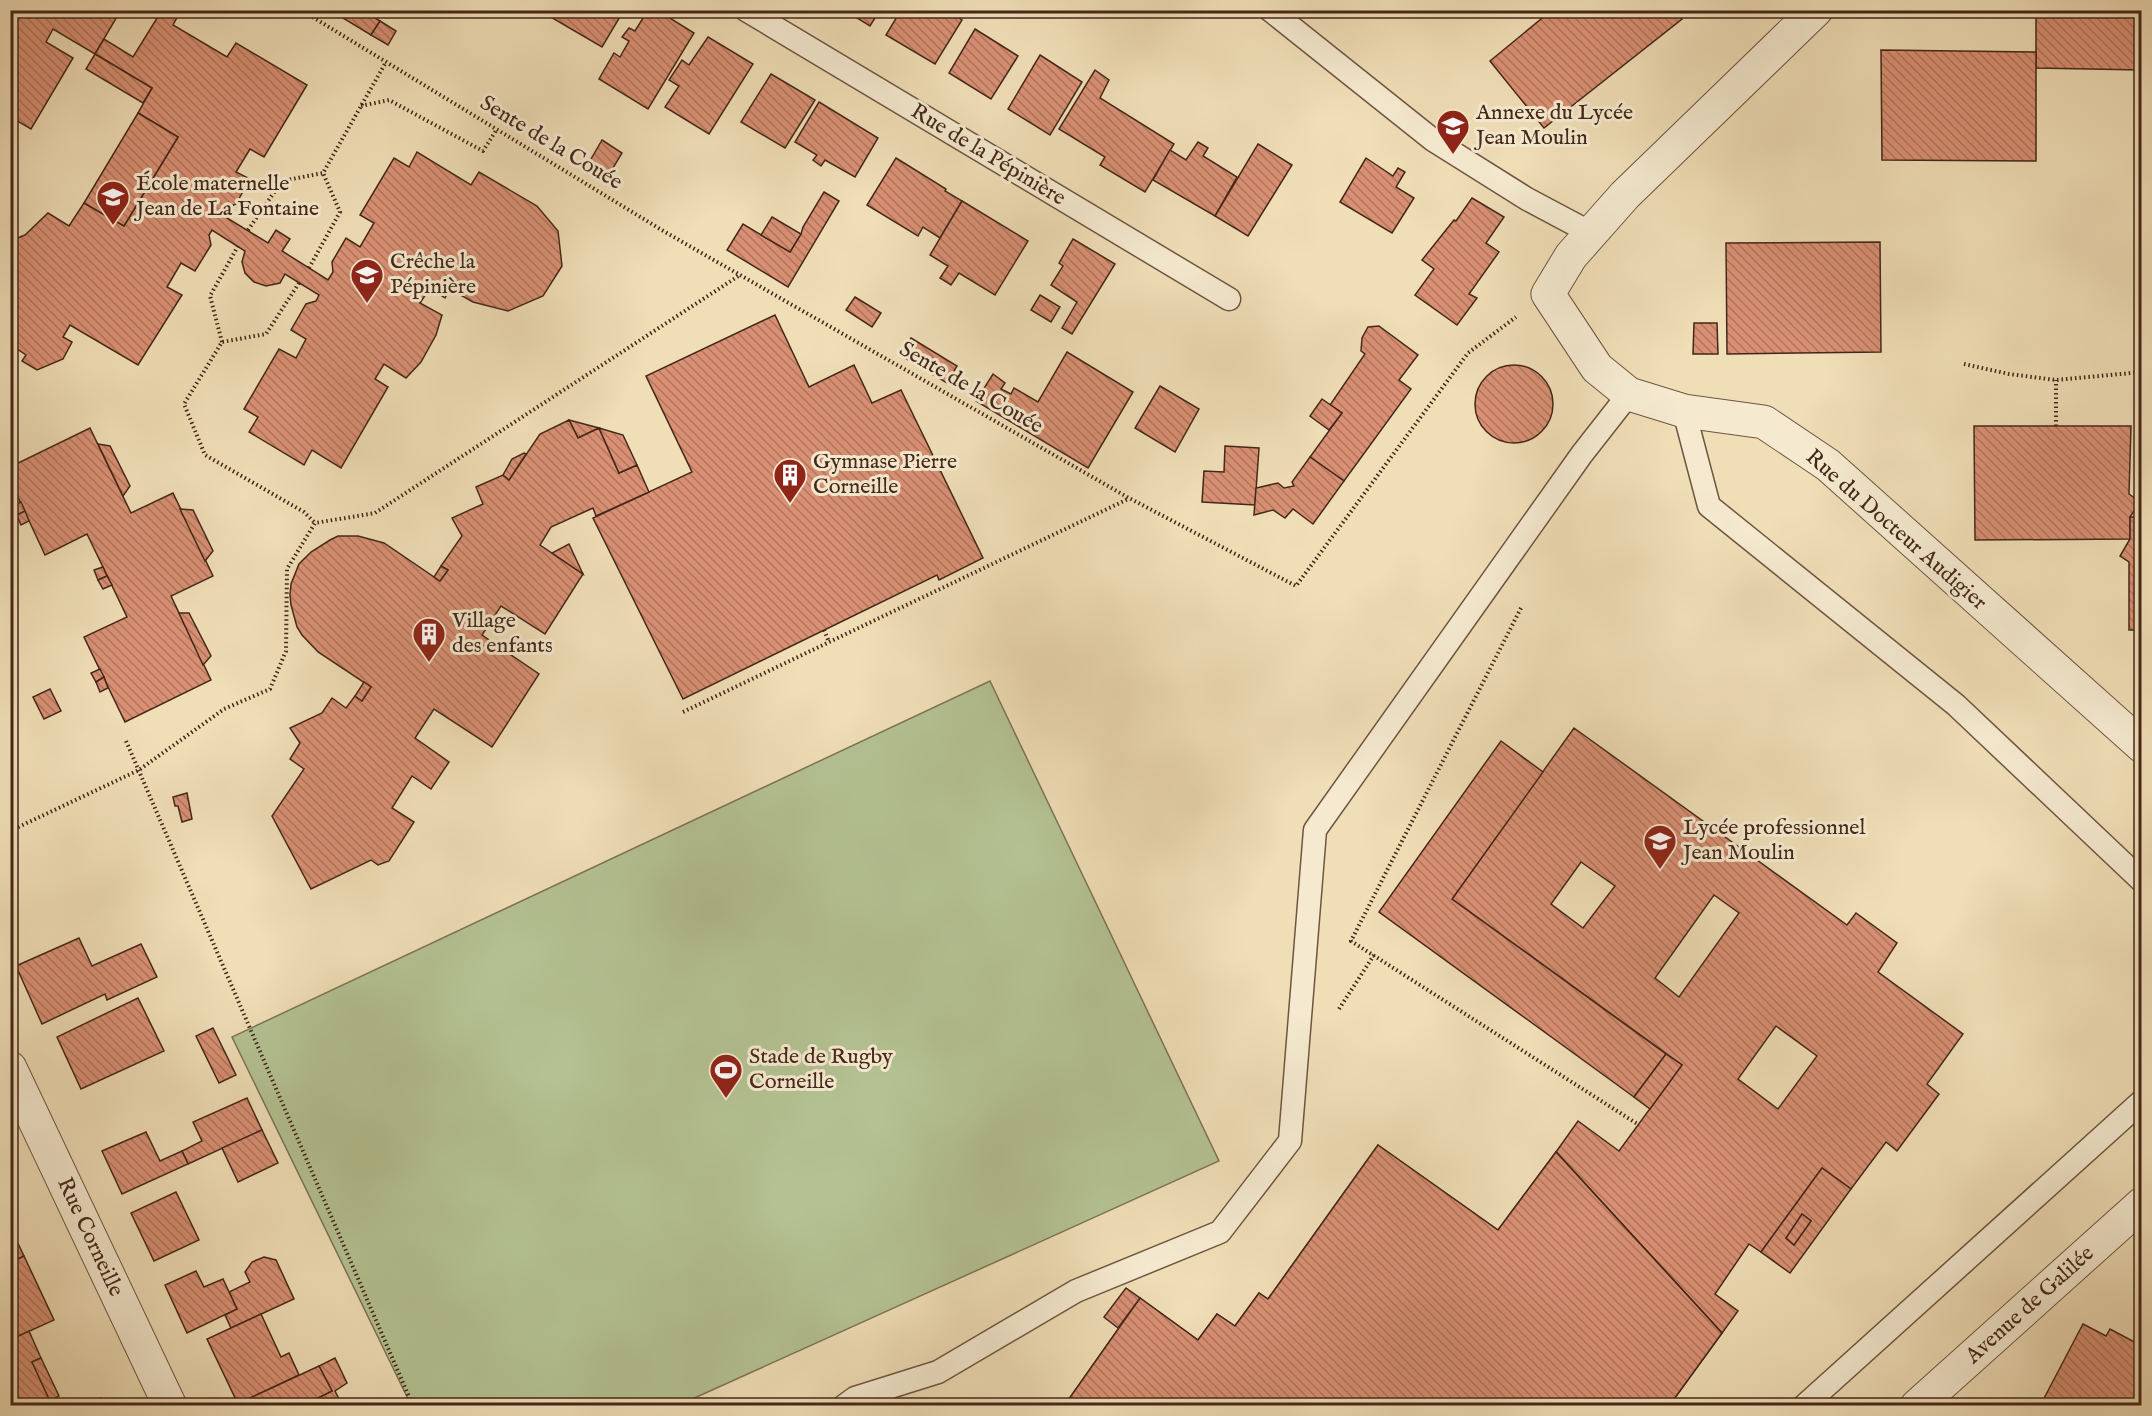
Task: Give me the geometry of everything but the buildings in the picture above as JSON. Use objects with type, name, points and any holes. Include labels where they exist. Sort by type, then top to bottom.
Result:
[{"type":"street","points":[[1548,294],[1570,256],[1625,195],[1816,10]]},
{"type":"street","name":"Rue du Docteur Audigier","points":[[1548,294],[1597,368],[1629,394],[1684,411],[1764,422],[1828,465],[2142,746]]},
{"type":"street","name":"Rue Corneille","points":[[10,1068],[170,1406]]},
{"type":"street","name":"Avenue de Galilée","points":[[1917,1406],[2142,1204]]},
{"type":"lane","name":"Rue de la Pépinière","points":[[746,10],[1229,299]]},
{"type":"lane","points":[[1270,10],[1433,140],[1527,199],[1591,233]]},
{"type":"lane","points":[[844,1406],[855,1398],[938,1372],[1076,1291],[1220,1232],[1290,1141],[1315,830],[1582,454],[1629,394]]},
{"type":"lane","points":[[1684,411],[1709,506],[1956,705],[2142,881]]},
{"type":"lane","points":[[1804,1406],[2142,1101]]},
{"type":"path","name":"Sente de la Couée","points":[[301,10],[740,275],[1129,498],[1296,586],[1467,353],[1548,294]]},
{"type":"path","points":[[248,230],[282,181],[323,173],[386,62]]},
{"type":"path","points":[[361,106],[389,100],[483,151],[496,129]]},
{"type":"path","points":[[309,268],[340,212],[323,173]]},
{"type":"path","points":[[238,246],[210,296],[222,342],[184,404],[205,455],[304,512],[315,523]]},
{"type":"path","points":[[10,831],[139,770],[224,709],[270,689],[286,651],[287,569],[315,523],[375,513],[740,275]]},
{"type":"path","points":[[222,342],[266,334],[299,283]]},
{"type":"path","points":[[1964,364],[2009,374],[2056,380],[2142,372]]},
{"type":"path","points":[[2056,380],[2056,426]]},
{"type":"path","points":[[682,712],[1129,498]]},
{"type":"path","points":[[1521,607],[1351,940],[1639,1125]]},
{"type":"path","points":[[824,630],[829,642]]},
{"type":"path","points":[[126,741],[413,1406]]},
{"type":"path","points":[[1342,1004],[1374,955]]},
{"type":"green space","name":"Stade de Rugby Corneille","points":[[990,681],[1219,1161],[679,1405],[411,1405],[232,1037]]},
{"type":"place","name":"Annexe du Lycée Jean Moulin","points":[[1453,155]]},
{"type":"place","name":"École maternelle Jean de La Fontaine","points":[[113,226]]},
{"type":"place","name":"Crêche la Pépinière","points":[[367,304]]},
{"type":"place","name":"Gymnase Pierre Corneille","points":[[790,504]]},
{"type":"place","name":"Village des enfants","points":[[429,663]]},
{"type":"place","name":"Lycée professionnel Jean Moulin","points":[[1660,870]]},
{"type":"place","name":"Stade de Rugby Corneille","points":[[726,1099]]}]
